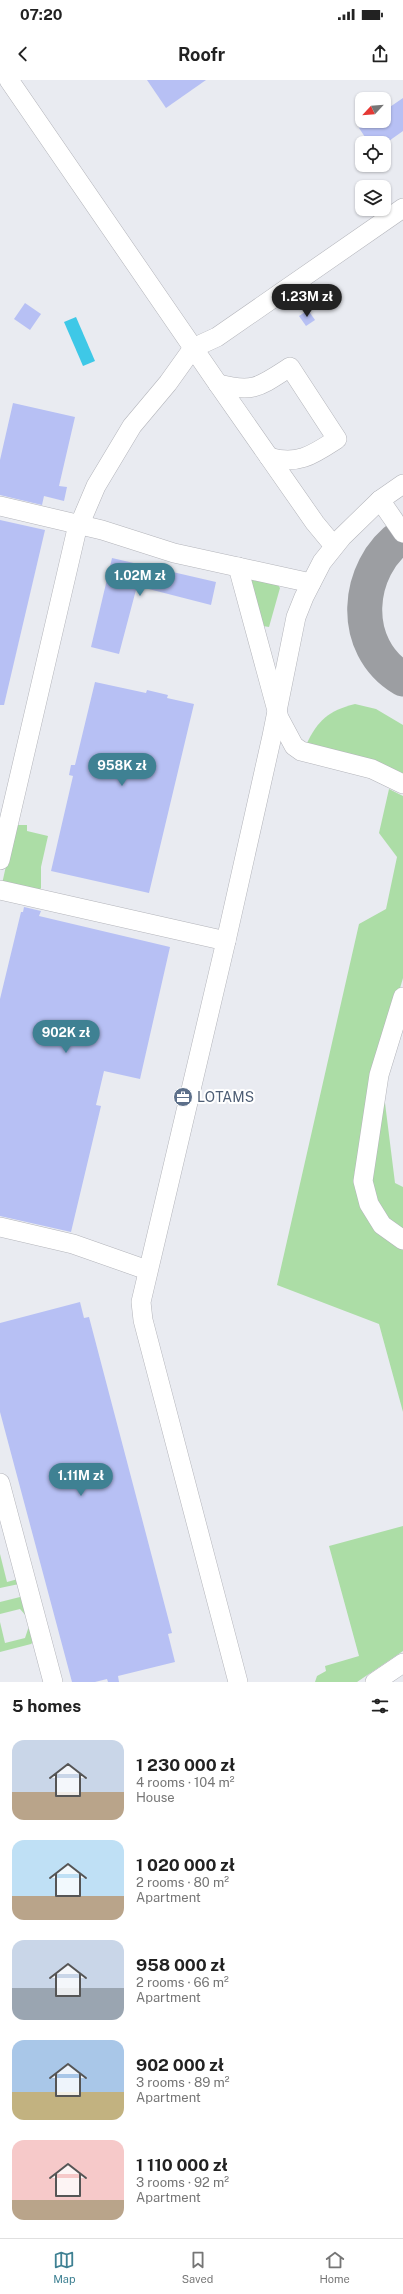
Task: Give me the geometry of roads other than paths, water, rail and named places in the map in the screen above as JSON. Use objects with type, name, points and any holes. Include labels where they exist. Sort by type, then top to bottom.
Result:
[{"type":"lane","points":[[9,80],[218,384],[315,523],[334,546]]},
{"type":"lane","points":[[0,860],[80,524],[96,486],[112,457],[132,426],[168,383],[193,348],[217,337],[403,208]]},
{"type":"lane","points":[[218,384],[244,390],[257,387],[290,367],[337,438],[306,457],[298,460],[281,461],[269,457]]},
{"type":"lane","points":[[236,1682],[143,1320],[141,1302],[147,1270],[226,941],[278,710],[296,617],[322,562],[334,546],[380,500],[403,484]]},
{"type":"lane","points":[[380,500],[403,533]]},
{"type":"lane","points":[[0,506],[80,524],[174,553],[311,583]]},
{"type":"lane","points":[[238,568],[279,718],[294,746],[301,751],[372,769],[403,784]]},
{"type":"lane","points":[[0,890],[226,941]]},
{"type":"lane","points":[[403,997],[379,1075],[363,1181],[369,1204],[382,1225],[403,1240]]},
{"type":"lane","points":[[0,1227],[73,1244],[147,1270]]},
{"type":"lane","points":[[0,1483],[53,1682]]},
{"type":"lane","points":[[375,1682],[403,1663]]},
{"type":"water","points":[[76,317],[95,361],[83,366],[64,322]]},
{"type":"place","name":"LOTAMS","points":[[183,1097]]}]
